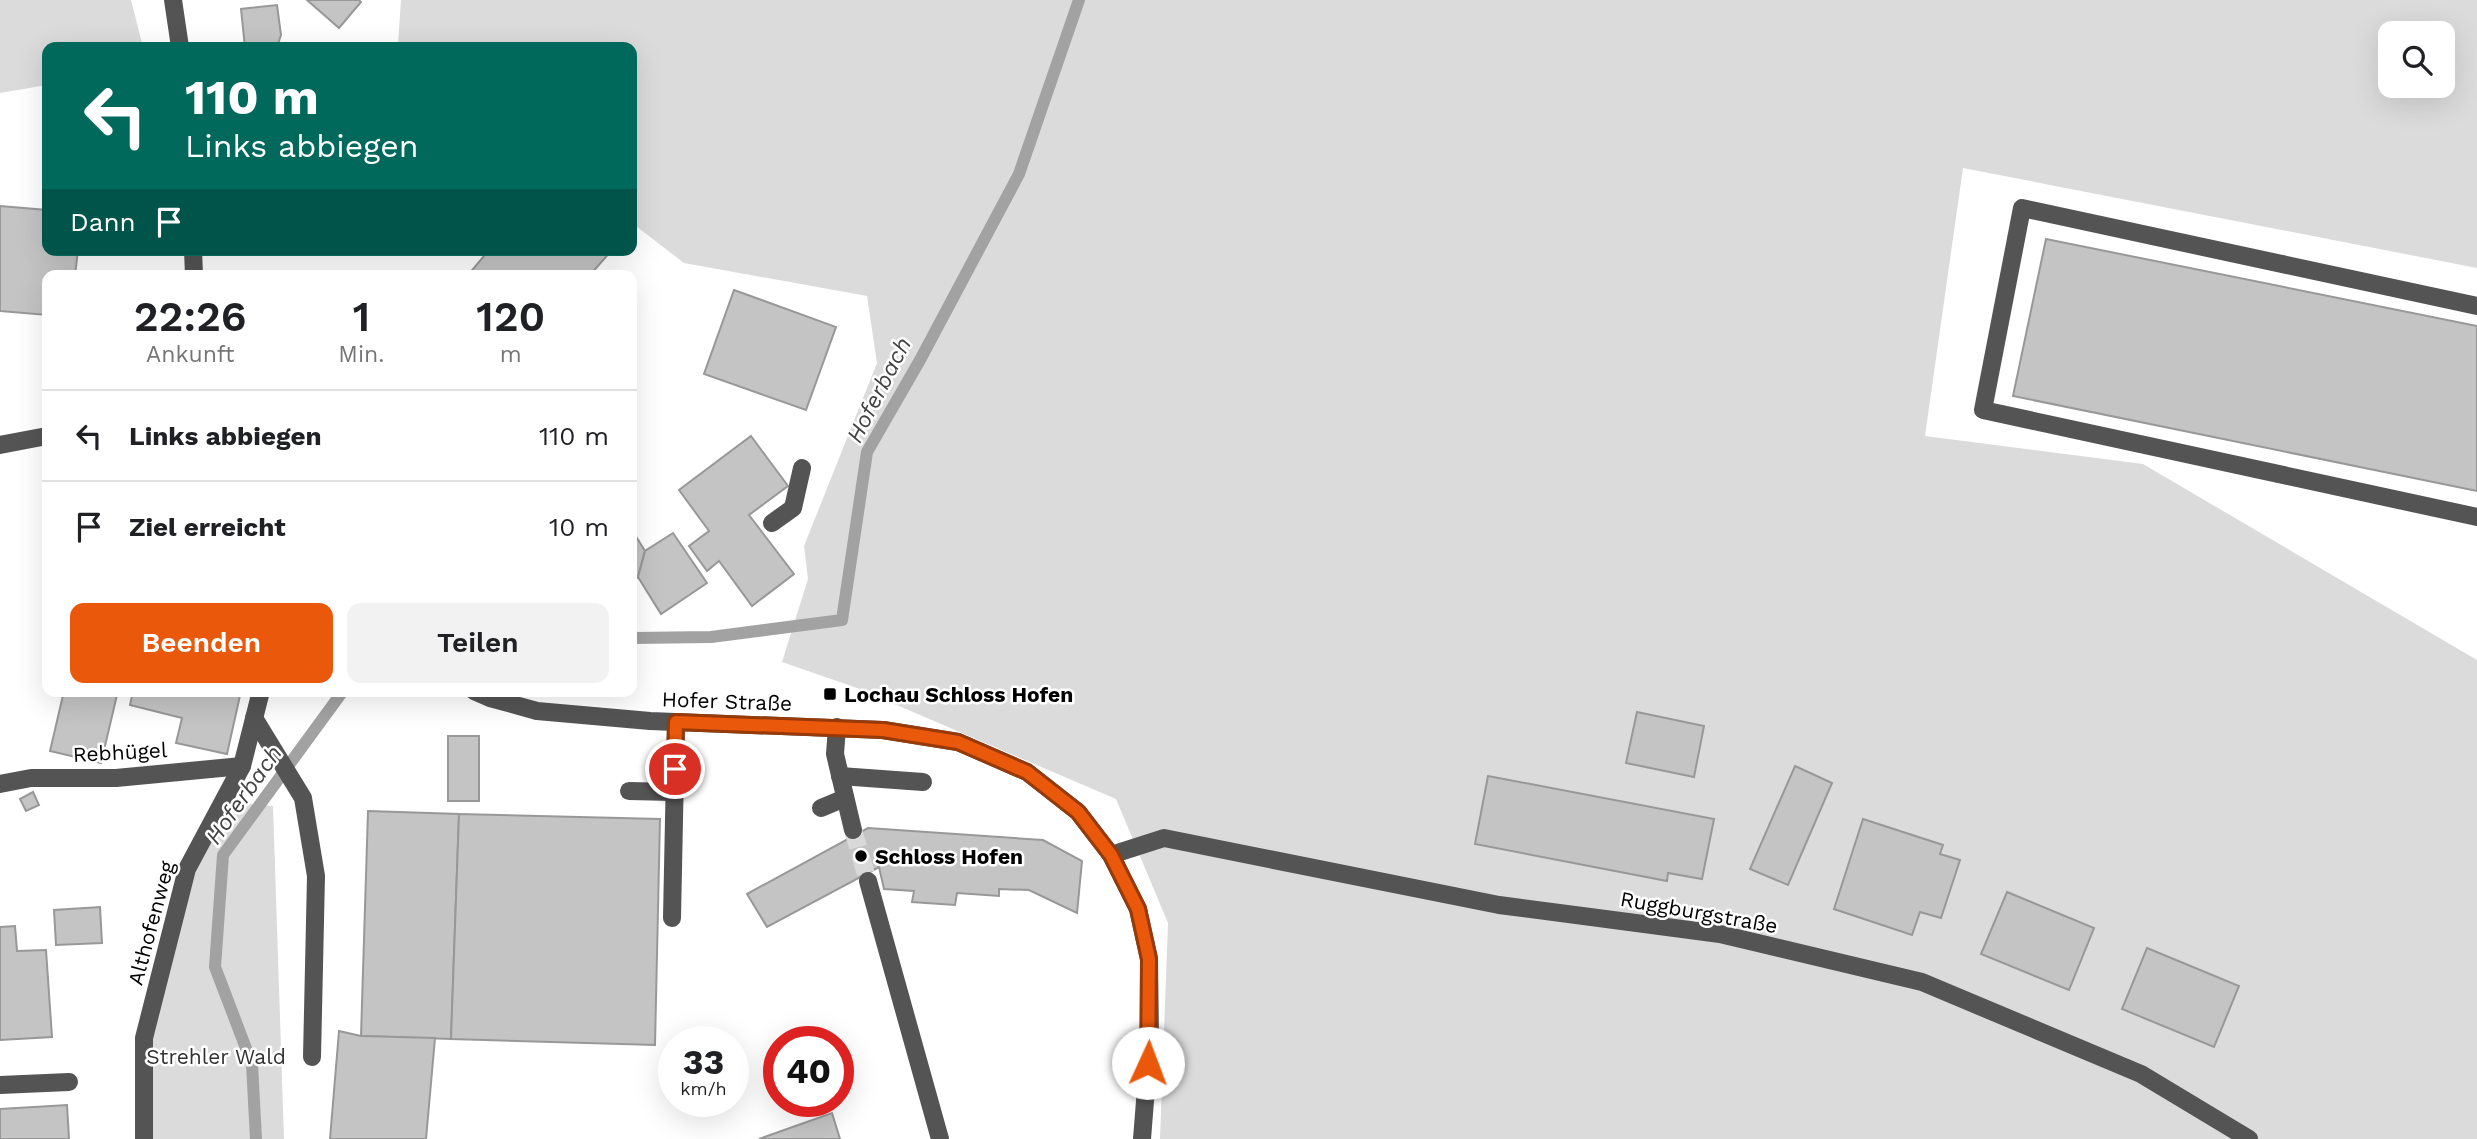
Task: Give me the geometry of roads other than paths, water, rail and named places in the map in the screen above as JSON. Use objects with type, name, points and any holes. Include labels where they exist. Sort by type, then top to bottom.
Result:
[{"type":"street","points":[[173,0],[179,42]]},
{"type":"street","points":[[2477,306],[2022,208],[1983,410],[2477,517]]},
{"type":"street","points":[[0,445],[42,437]]},
{"type":"street","points":[[772,523],[793,508],[802,468]]},
{"type":"street","name":"Althofenweg","points":[[144,1139],[144,1038],[187,869],[242,766],[259,697]]},
{"type":"street","name":"Hofer Straße","points":[[488,697],[537,711],[676,722],[883,730],[958,742],[1027,772],[1078,812],[1111,855],[1138,909],[1149,959],[1150,1038],[1142,1139]]},
{"type":"street","points":[[254,718],[303,798],[316,876],[312,1057]]},
{"type":"street","points":[[672,918],[677,801],[676,722]]},
{"type":"street","points":[[837,727],[835,754],[853,830]]},
{"type":"street","name":"Rebhügel","points":[[0,784],[31,778],[116,778],[242,766]]},
{"type":"street","points":[[840,776],[923,782]]},
{"type":"street","points":[[629,791],[677,801]]},
{"type":"street","points":[[821,808],[845,798]]},
{"type":"street","name":"Ruggburgstraße","points":[[1111,855],[1164,838],[1499,905],[1720,934],[1922,982],[2141,1074],[2249,1139]]},
{"type":"street","points":[[868,881],[940,1139]]},
{"type":"street","points":[[0,1085],[69,1082]]},
{"type":"waterway","name":"Hoferbach","points":[[637,638],[711,637],[842,620],[867,452],[920,360],[1019,174],[1079,0]]},
{"type":"waterway","name":"Hoferbach","points":[[256,1139],[252,1064],[215,967],[223,855],[339,697]]},
{"type":"tunnel","points":[[853,830],[868,881]]},
{"type":"place","name":"Lochau Schloss Hofen","points":[[830,694]]},
{"type":"place","name":"Schloss Hofen","points":[[861,856]]},
{"type":"park label","name":"Strehler Wald","points":[[216,1056]]}]
